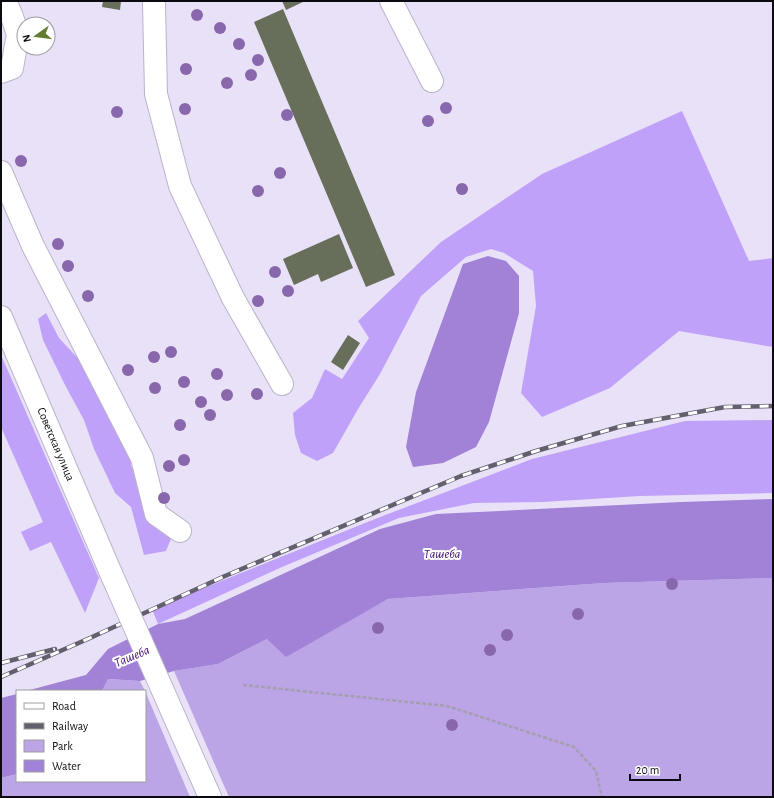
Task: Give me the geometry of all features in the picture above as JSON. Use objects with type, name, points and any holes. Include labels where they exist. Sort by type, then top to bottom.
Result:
[{"type":"main road","points":[[1,72],[12,68],[18,34],[5,1]]},
{"type":"main road","points":[[391,1],[432,81]]},
{"type":"main road","points":[[151,2],[156,94],[180,186],[233,298],[282,384]]},
{"type":"main road","points":[[1,172],[33,246],[142,458],[156,514],[180,531]]},
{"type":"main road","name":"Советская улица","points":[[1,317],[110,571],[210,797]]},
{"type":"path","points":[[243,685],[448,706],[574,747],[596,771],[602,797]]},
{"type":"green space","points":[[773,578],[773,797],[229,797],[174,671],[218,664],[267,639],[346,622],[388,599],[604,583]]},
{"type":"green space","points":[[108,679],[140,681],[144,690],[102,690]]},
{"type":"green space","points":[[146,693],[190,797],[1,797],[1,778],[16,774],[16,782],[146,782]]},
{"type":"shaded area","points":[[682,111],[749,261],[773,258],[773,347],[679,331],[610,388],[542,417],[521,393],[536,306],[533,271],[504,253],[491,249],[466,257],[421,296],[380,374],[333,453],[317,461],[301,453],[295,435],[293,413],[312,398],[325,369],[342,379],[369,338],[358,321],[441,242],[542,174]]},
{"type":"shaded area","points":[[46,313],[59,338],[98,380],[130,443],[131,466],[171,539],[166,551],[144,555],[131,507],[115,493],[94,449],[84,420],[43,340],[38,319]]},
{"type":"shaded area","points":[[1,355],[99,578],[85,613],[51,542],[30,551],[21,532],[43,522],[1,427]]},
{"type":"shaded area","points":[[773,420],[773,493],[640,496],[543,502],[474,503],[399,518],[282,567],[158,624],[152,609],[375,519],[532,459],[685,421]]},
{"type":"water","points":[[488,256],[506,261],[519,276],[519,313],[489,422],[476,447],[443,463],[413,467],[406,447],[416,392],[463,264]]},
{"type":"water","name":"Ташеба","points":[[773,499],[773,578],[604,583],[388,599],[286,657],[267,639],[218,664],[174,671],[140,681],[108,679],[102,690],[30,690],[86,675],[108,649],[158,624],[185,619],[380,529],[436,514]]},
{"type":"water","points":[[16,694],[16,774],[1,778],[1,698]]},
{"type":"building","points":[[103,1],[121,1],[120,10],[102,7]]},
{"type":"building","points":[[282,1],[305,1],[286,10]]},
{"type":"building","points":[[283,9],[395,275],[366,287],[254,22]]},
{"type":"building","points":[[339,234],[353,268],[321,282],[318,274],[294,285],[283,259]]},
{"type":"building","points":[[348,335],[360,343],[343,370],[331,362]]},
{"type":"railway","points":[[1,677],[225,576],[461,476],[536,451],[622,426],[725,407],[773,406]]},
{"type":"railway","points":[[1,663],[55,649]]}]
